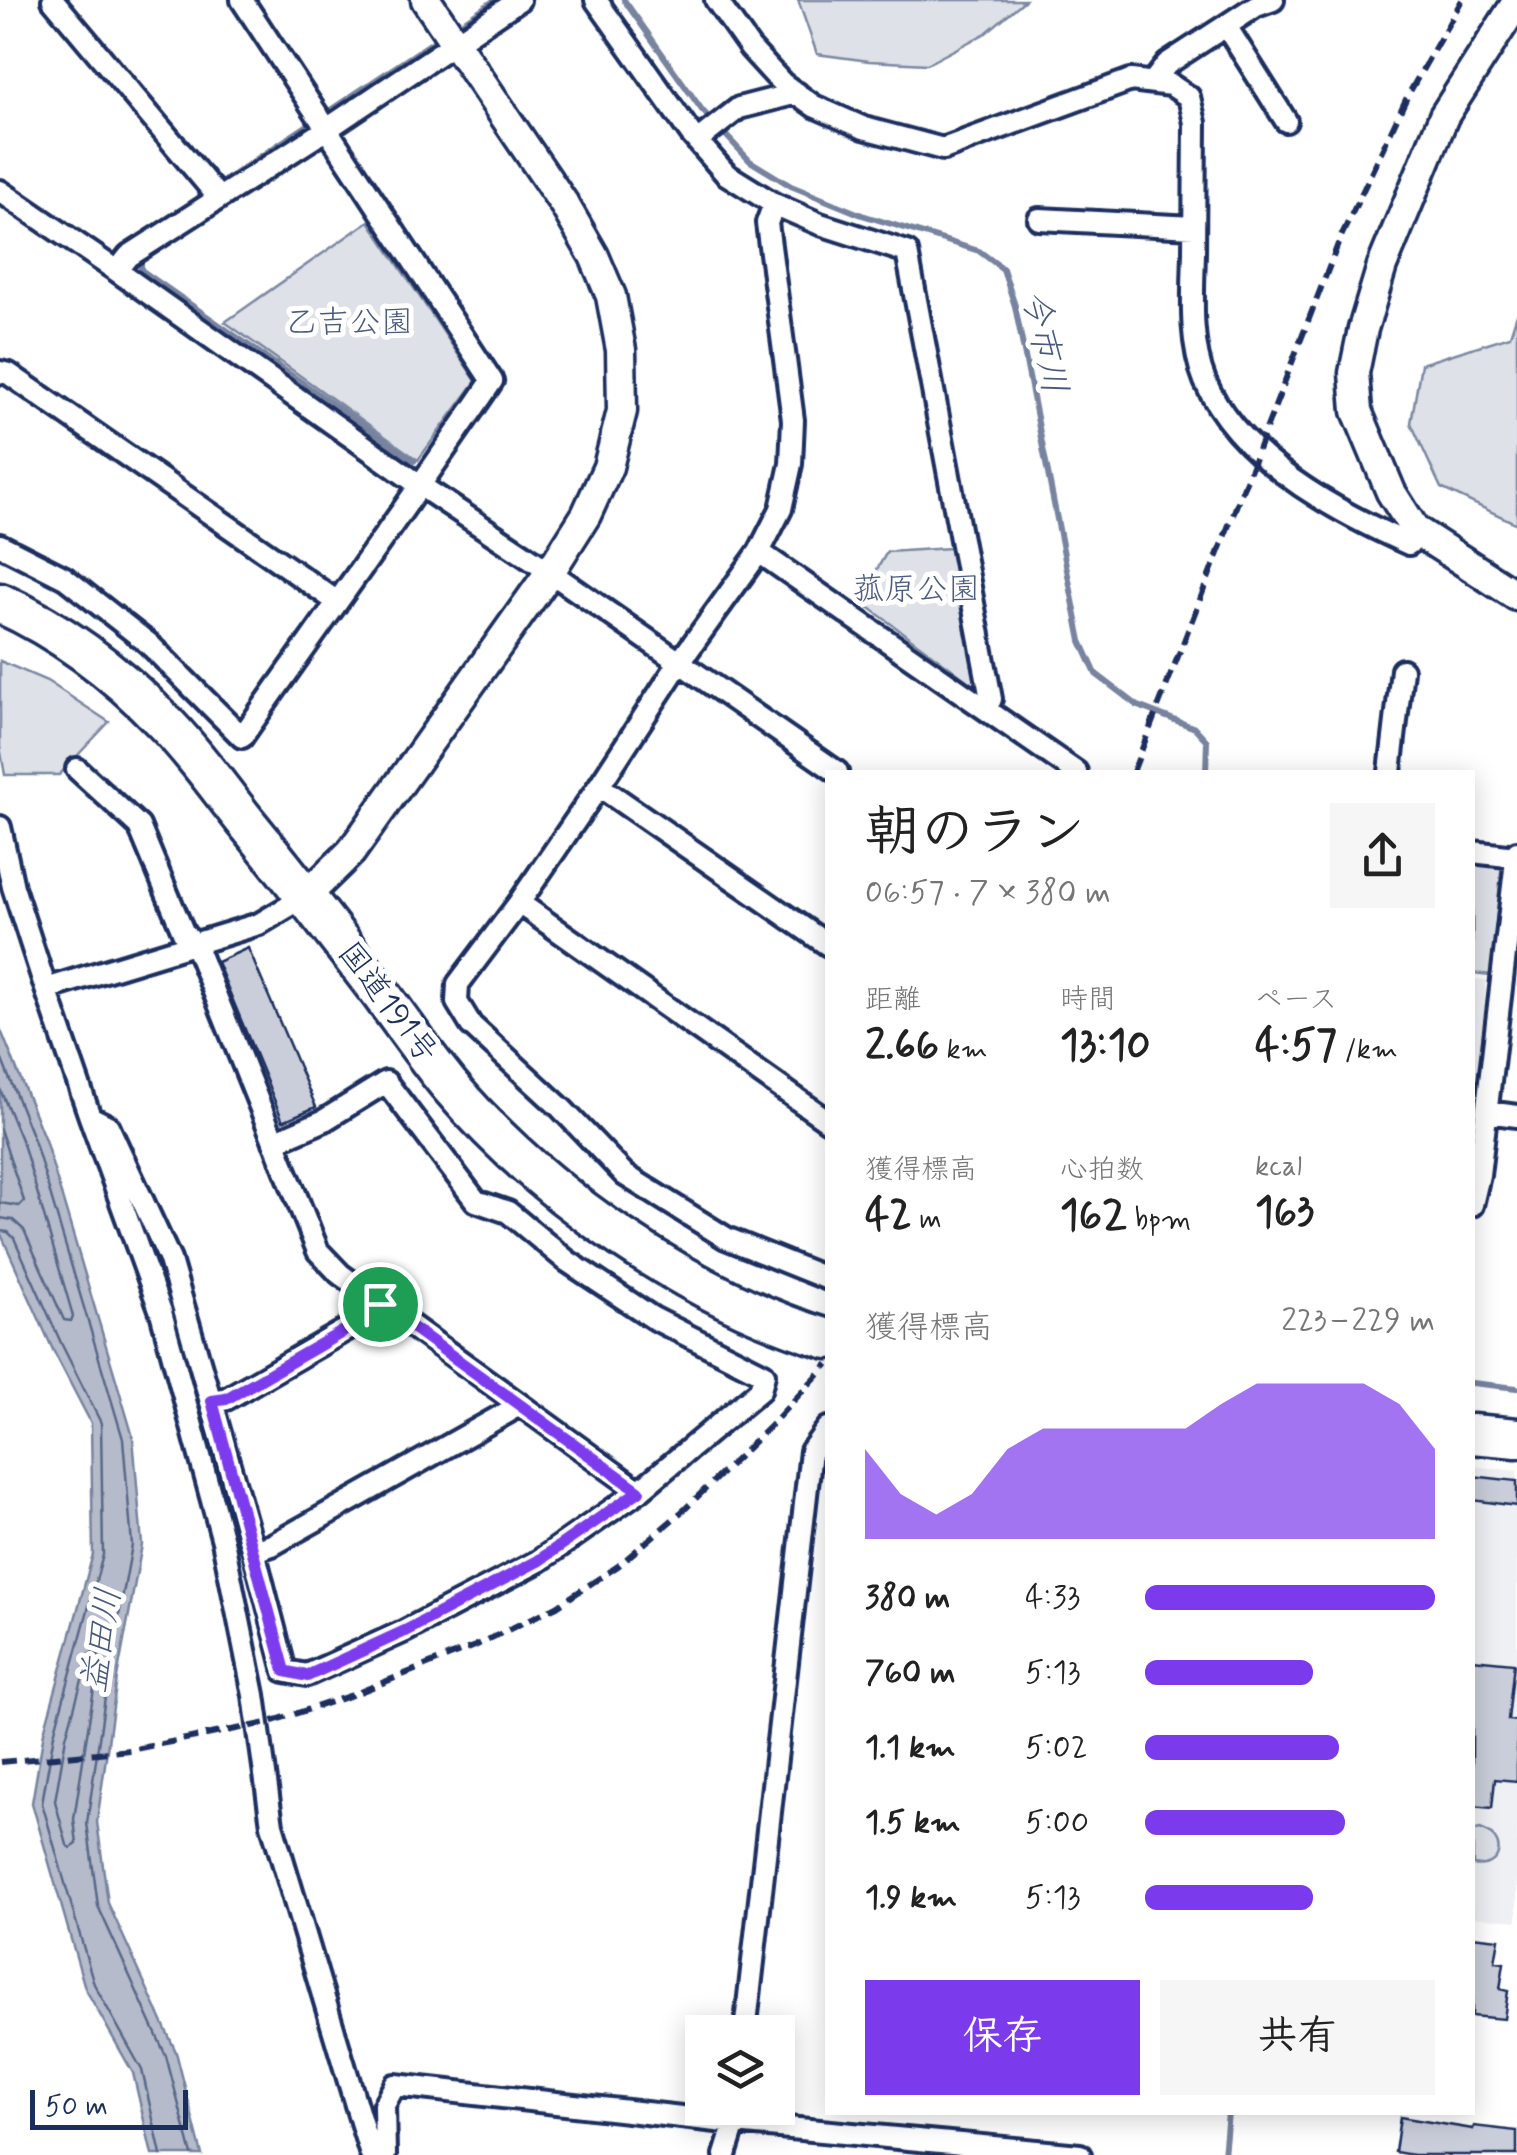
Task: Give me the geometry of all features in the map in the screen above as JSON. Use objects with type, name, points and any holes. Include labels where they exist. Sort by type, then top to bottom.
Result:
[{"type":"highway","name":"国道191号","points":[[0,603],[35,619],[114,674],[167,724],[306,896],[449,1085],[524,1164],[640,1250],[725,1298],[825,1338]]},
{"type":"highway","points":[[1475,1434],[1517,1438]]},
{"type":"street","points":[[53,0],[219,198]]},
{"type":"street","points":[[0,545],[65,578],[134,632],[242,737],[492,381],[242,0]]},
{"type":"street","points":[[46,989],[259,924],[306,896],[351,852],[550,572],[586,515],[608,467],[622,411],[622,350],[611,296],[594,256],[564,204],[426,0]]},
{"type":"street","points":[[117,270],[129,256],[519,0]]},
{"type":"street","points":[[596,0],[726,174],[754,194],[820,224],[907,252],[991,698],[986,709]]},
{"type":"street","points":[[716,0],[782,84],[814,106],[864,128],[943,149],[1132,80],[1171,85],[1188,97],[1195,123],[1193,310],[1197,352],[1205,381],[1229,420],[1258,451],[1300,484],[1359,522],[1409,544],[1415,530]]},
{"type":"street","points":[[1153,82],[1167,64],[1256,6],[1272,0]]},
{"type":"street","points":[[1517,2],[1444,116],[1382,266],[1354,373],[1357,411],[1391,492],[1415,530],[1517,596]]},
{"type":"street","points":[[1226,26],[1286,122]]},
{"type":"street","points":[[700,138],[734,112],[756,102],[797,93]]},
{"type":"street","points":[[0,191],[834,770]]},
{"type":"street","points":[[774,204],[767,222],[793,420],[791,464],[782,509],[759,552],[679,663],[600,786],[458,984],[456,1002],[471,1025],[561,1108],[625,1175],[726,1238],[825,1279]]},
{"type":"street","points":[[1039,219],[1194,227]]},
{"type":"street","points":[[0,372],[10,374],[336,601]]},
{"type":"street","points":[[759,552],[1073,770]]},
{"type":"street","points":[[1390,770],[1402,670]]},
{"type":"street","points":[[77,769],[139,826],[184,934],[195,944],[318,1252],[380,1304],[639,1491]]},
{"type":"street","points":[[600,786],[825,943]]},
{"type":"street","points":[[0,827],[12,888],[160,1312],[223,1540],[254,1696],[272,1825],[370,2155]]},
{"type":"street","points":[[1475,852],[1517,854],[1508,1010],[1475,1194]]},
{"type":"street","points":[[519,903],[825,1118]]},
{"type":"street","points":[[90,1117],[108,1126],[170,1260],[285,1671],[307,1676],[405,1631],[538,1561],[639,1491],[760,1390],[764,1374],[653,1318],[567,1260],[508,1212],[476,1202],[386,1082],[322,1120],[274,1142]]},
{"type":"street","points":[[1487,1112],[1517,1116]]},
{"type":"street","points":[[212,1401],[226,1399],[370,1316],[380,1304]]},
{"type":"street","points":[[254,1551],[288,1536],[508,1412],[517,1403]]},
{"type":"street","points":[[747,2015],[811,1451],[825,1432]]},
{"type":"street","points":[[385,2155],[384,2105],[395,2085],[685,2111]]},
{"type":"street","points":[[795,2122],[1080,2155]]},
{"type":"street","points":[[725,2155],[733,2125]]},
{"type":"shaded area","points":[[1475,979],[1486,980],[1475,1120]]},
{"type":"shaded area","points":[[1475,1466],[1517,1471],[1517,1921],[1475,1917]]},
{"type":"green space","points":[[798,0],[1025,0],[986,33],[927,64],[817,54]]},
{"type":"green space","name":"乙吉公園","points":[[369,221],[476,381],[418,460],[225,322]]},
{"type":"green space","points":[[1517,314],[1517,524],[1441,488],[1411,423],[1421,364],[1510,336]]},
{"type":"green space","name":"菰原公園","points":[[950,548],[976,687],[859,600],[887,552]]},
{"type":"green space","points":[[0,661],[47,681],[109,722],[59,775],[5,775],[0,747]]},
{"type":"green space","points":[[1475,858],[1502,862],[1491,975],[1475,973]]},
{"type":"green space","points":[[1480,1829],[1495,1839],[1498,1852],[1490,1863],[1475,1865],[1475,1830]]},
{"type":"water","name":"益田川","points":[[0,1028],[45,1140],[133,1437],[142,1545],[117,1678],[97,1822],[108,1903],[176,2052],[202,2155],[152,2155],[133,2073],[85,1988],[32,1803],[44,1732],[93,1554],[91,1423],[0,1232]]},
{"type":"building","points":[[248,948],[316,1107],[283,1121],[217,962]]},
{"type":"building","points":[[1475,1476],[1517,1481],[1517,1506],[1475,1500]]},
{"type":"building","points":[[1475,1659],[1514,1663],[1508,1720],[1517,1721],[1517,1781],[1495,1779],[1492,1808],[1475,1806]]},
{"type":"building","points":[[1475,1936],[1499,1939],[1495,1962],[1504,1963],[1500,1989],[1508,1991],[1504,2019],[1475,2016]]},
{"type":"building","points":[[1400,2117],[1473,2129],[1474,2126],[1517,2131],[1517,2155],[1395,2152]]},
{"type":"waterway","points":[[453,29],[495,0]]},
{"type":"waterway","name":"今市川","points":[[624,0],[702,110],[750,161],[791,186],[862,215],[979,251],[1003,269],[1015,306],[1081,641],[1096,674],[1138,706],[1195,728],[1207,741],[1206,770]]},
{"type":"waterway","points":[[144,234],[442,36]]},
{"type":"waterway","points":[[141,259],[141,270],[414,461]]},
{"type":"waterway","name":"今市川","points":[[1475,1383],[1517,1388]]},
{"type":"waterway","points":[[1224,2155],[1228,2115]]},
{"type":"railway","points":[[1134,770],[1340,239],[1408,95],[1462,0]]},
{"type":"railway","points":[[0,1762],[130,1750],[267,1723],[352,1695],[475,1646],[557,1606],[618,1566],[685,1509],[825,1367]]},
{"type":"route","points":[[380,1304],[639,1491],[538,1561],[405,1631],[307,1676],[285,1671],[212,1401],[226,1399],[370,1316],[380,1304]]}]
